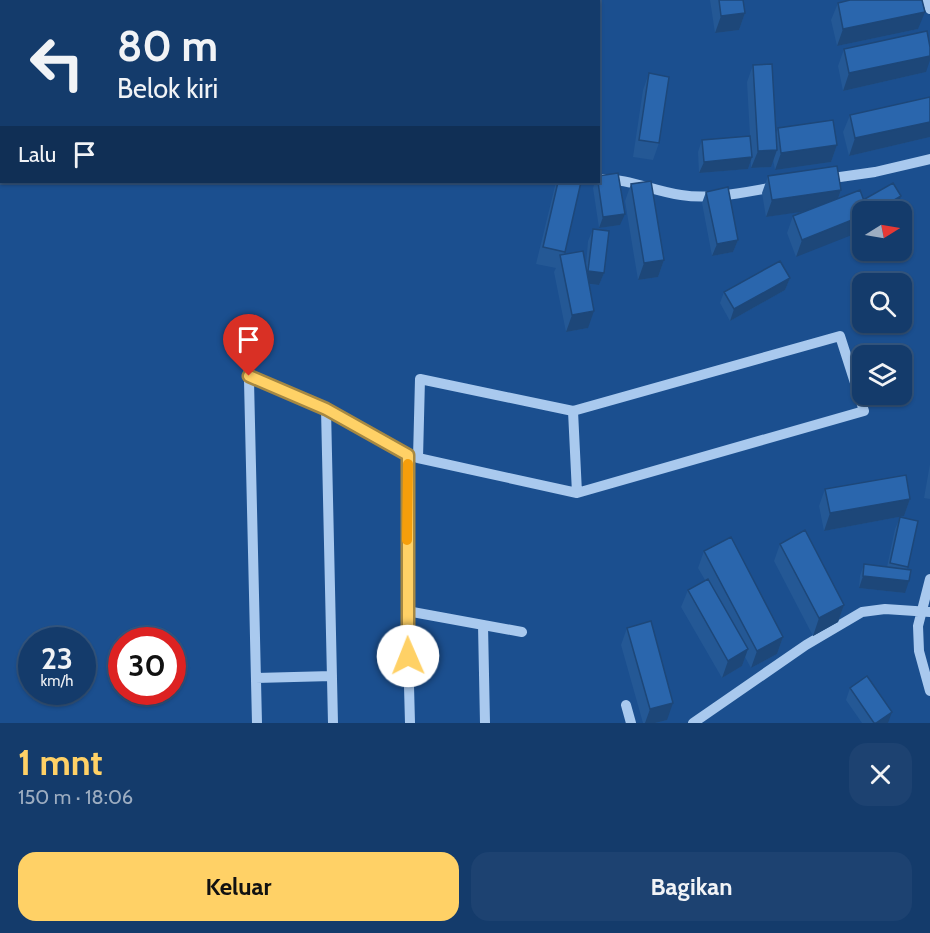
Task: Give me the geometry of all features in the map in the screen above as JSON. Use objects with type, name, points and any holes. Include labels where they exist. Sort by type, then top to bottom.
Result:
[{"type":"street","points":[[927,0],[930,9]]},
{"type":"street","points":[[817,181],[875,172],[930,159]]},
{"type":"street","points":[[600,179],[619,179],[681,195],[702,197],[782,186]]},
{"type":"street","points":[[249,376],[326,409],[413,456],[577,493],[864,411],[840,336],[573,411],[420,380],[413,456],[407,611],[410,723]]},
{"type":"street","points":[[248,338],[257,723]]},
{"type":"street","points":[[326,409],[333,723]]},
{"type":"street","points":[[573,411],[577,493]]},
{"type":"street","points":[[930,579],[925,612],[918,626],[918,644],[930,691]]},
{"type":"street","points":[[693,723],[806,645],[862,612],[885,609],[925,612]]},
{"type":"street","points":[[407,611],[522,632]]},
{"type":"street","points":[[483,625],[485,723]]},
{"type":"street","points":[[256,678],[332,676]]},
{"type":"street","points":[[626,705],[631,723]]},
{"type":"building","points":[[719,0],[743,0],[745,13],[721,16]]},
{"type":"building","points":[[850,0],[922,0],[925,12],[843,29],[838,3]]},
{"type":"building","points":[[927,31],[930,56],[849,73],[844,49]]},
{"type":"building","points":[[772,64],[777,150],[758,151],[753,65]]},
{"type":"building","points":[[649,73],[669,77],[659,143],[639,140]]},
{"type":"building","points":[[930,97],[930,122],[855,138],[850,115]]},
{"type":"building","points":[[833,120],[837,145],[781,153],[778,128]]},
{"type":"building","points":[[750,136],[752,157],[704,162],[702,140]]},
{"type":"building","points":[[837,166],[841,190],[772,200],[768,176]]},
{"type":"building","points":[[618,173],[625,214],[603,217],[598,183],[600,176]]},
{"type":"building","points":[[651,181],[664,260],[644,263],[631,184]]},
{"type":"building","points":[[558,183],[581,183],[565,252],[543,247]]},
{"type":"building","points":[[893,183],[901,196],[893,201],[863,200]]},
{"type":"building","points":[[728,187],[738,240],[717,244],[706,192]]},
{"type":"building","points":[[860,190],[864,201],[852,201],[852,220],[802,240],[793,216]]},
{"type":"building","points":[[593,229],[609,231],[604,273],[588,271]]},
{"type":"building","points":[[583,251],[594,311],[572,315],[560,255]]},
{"type":"building","points":[[780,261],[790,278],[734,309],[724,292]]},
{"type":"building","points":[[906,475],[910,499],[830,513],[825,489]]},
{"type":"building","points":[[900,517],[918,521],[908,567],[890,563]]},
{"type":"building","points":[[805,530],[844,605],[819,618],[780,544]]},
{"type":"building","points":[[731,537],[783,637],[757,651],[704,551]]},
{"type":"building","points":[[864,564],[911,570],[909,581],[863,576]]},
{"type":"building","points":[[708,579],[748,649],[728,661],[688,590]]},
{"type":"building","points":[[651,621],[673,703],[650,709],[627,628]]},
{"type":"building","points":[[867,676],[892,712],[876,723],[850,688]]},
{"type":"slow traffic","points":[[407,540],[408,464]]},
{"type":"route","points":[[249,376],[326,409],[408,455],[408,656]]}]
